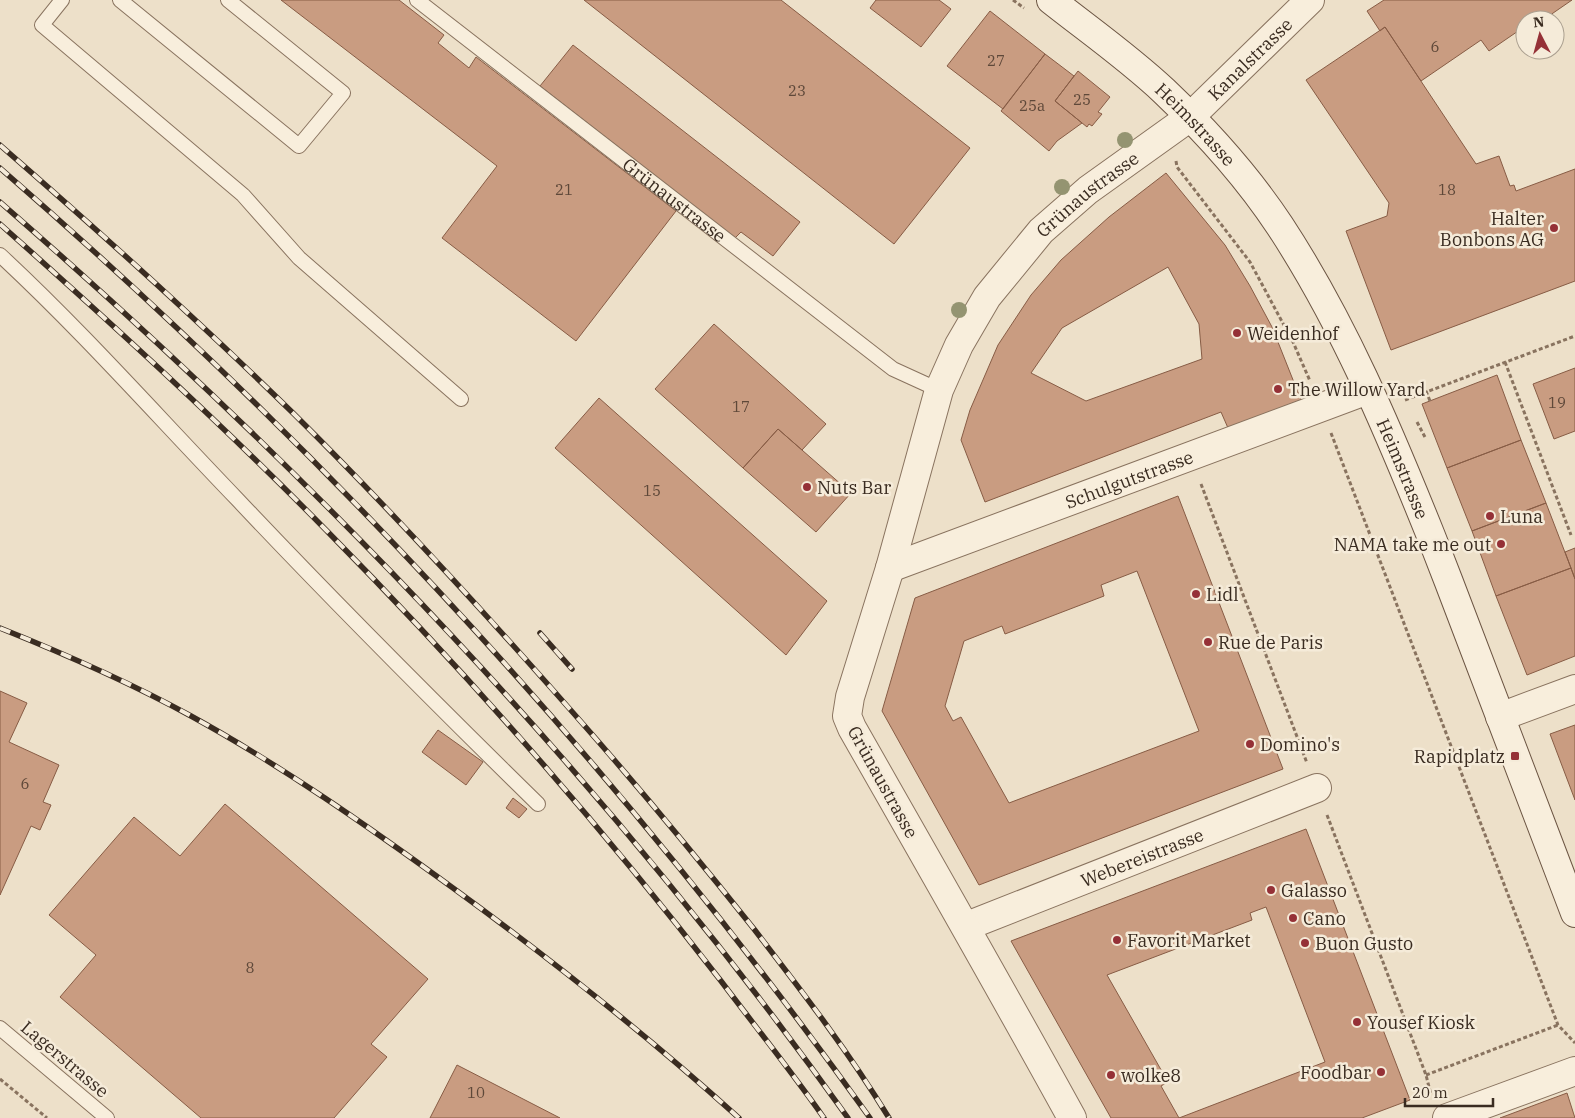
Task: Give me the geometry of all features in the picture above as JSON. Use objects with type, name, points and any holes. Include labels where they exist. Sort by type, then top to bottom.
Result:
[{"type":"street","name":"Kanalstrasse","points":[[1190,117],[1310,0]]},
{"type":"street","name":"Heimstrasse","points":[[1039,6],[1125,58],[1190,117],[1234,166],[1279,225],[1321,296],[1368,390],[1406,475],[1575,913]]},
{"type":"street","name":"Grünaustrasse","points":[[1072,1118],[967,926],[928,863],[847,716],[939,390],[959,345],[987,298],[1042,231],[1088,190],[1190,117]]},
{"type":"street","name":"Schulgutstrasse","points":[[890,568],[1368,390]]},
{"type":"street","points":[[1500,717],[1575,689]]},
{"type":"street","name":"Webereistrasse","points":[[967,926],[1317,788]]},
{"type":"street","points":[[1447,1118],[1575,1071]]},
{"type":"lane","points":[[62,0],[42,25],[243,195],[299,258],[461,399]]},
{"type":"lane","points":[[120,0],[299,146],[343,93],[228,0]]},
{"type":"lane","name":"Grünaustrasse","points":[[417,0],[893,369],[939,390]]},
{"type":"lane","points":[[0,255],[37,290],[231,494],[438,706],[538,804]]},
{"type":"lane","name":"Lagerstrasse","points":[[0,1028],[107,1118]]},
{"type":"path","points":[[1013,0],[1039,6]]},
{"type":"path","points":[[1167,133],[1174,143],[1177,167],[1250,262],[1293,342],[1435,700],[1558,1025],[1575,1043]]},
{"type":"path","points":[[1409,408],[1405,400],[1575,336]]},
{"type":"path","points":[[1504,362],[1572,535]]},
{"type":"path","points":[[1426,392],[1430,401]]},
{"type":"path","points":[[1413,415],[1426,439]]},
{"type":"path","points":[[1426,1075],[1558,1025]]},
{"type":"path","points":[[0,1080],[47,1118]]},
{"type":"building","points":[[281,0],[399,0],[444,35],[438,43],[469,68],[476,57],[676,211],[576,341],[442,238],[497,166]]},
{"type":"building","points":[[584,0],[781,0],[970,148],[894,244]]},
{"type":"building","points":[[876,0],[939,0],[951,9],[921,47],[870,8]]},
{"type":"building","points":[[1384,0],[1572,0],[1558,10],[1515,10],[1515,33],[1489,51],[1481,40],[1421,81],[1385,27],[1380,31],[1367,11]]},
{"type":"building","points":[[990,11],[1045,54],[1003,109],[947,66]]},
{"type":"building","points":[[1385,27],[1476,164],[1499,156],[1510,186],[1514,185],[1516,191],[1575,169],[1575,281],[1391,350],[1346,231],[1387,216],[1389,203],[1306,80]]},
{"type":"building","points":[[573,45],[800,222],[773,256],[741,232],[735,238],[540,86]]},
{"type":"building","points":[[1045,54],[1074,76],[1055,101],[1082,123],[1057,141],[1049,151],[1001,111]]},
{"type":"building","points":[[1078,71],[1110,97],[1098,112],[1102,114],[1092,126],[1089,124],[1087,127],[1055,101]]},
{"type":"building","name":"Weidenhof","points":[[1166,173],[1225,245],[1250,286],[1272,327],[1301,400],[1228,428],[1221,412],[985,502],[961,440],[970,410],[998,345],[1031,295],[1061,260],[1109,217]],"holes":[[[1168,267],[1199,324],[1202,359],[1086,401],[1031,373],[1062,328]]]},
{"type":"building","points":[[714,324],[826,424],[802,450],[778,429],[743,468],[655,389]]},
{"type":"building","points":[[1575,368],[1575,431],[1554,439],[1533,384]]},
{"type":"building","points":[[1497,375],[1521,440],[1447,468],[1422,404]]},
{"type":"building","points":[[599,398],[827,601],[786,655],[555,448]]},
{"type":"building","points":[[778,429],[851,493],[816,532],[743,468]]},
{"type":"building","points":[[1521,440],[1546,503],[1472,531],[1447,468]]},
{"type":"building","points":[[1178,496],[1283,769],[979,885],[882,711],[915,598]],"holes":[[[1137,571],[1199,731],[1009,803],[961,717],[953,721],[945,706],[964,641],[1002,626],[1005,634],[1104,596],[1101,585]]]},
{"type":"building","points":[[1546,503],[1571,568],[1496,596],[1472,531]]},
{"type":"building","points":[[1575,548],[1575,579],[1565,552]]},
{"type":"building","points":[[1571,568],[1575,579],[1575,656],[1527,675],[1496,596]]},
{"type":"building","points":[[0,691],[27,703],[9,742],[59,765],[43,802],[51,805],[40,830],[31,826],[0,895]]},
{"type":"building","points":[[1575,725],[1575,800],[1550,734]]},
{"type":"building","points":[[438,730],[483,762],[466,785],[422,752]]},
{"type":"building","points":[[513,798],[527,809],[519,818],[506,808]]},
{"type":"building","points":[[225,804],[428,979],[371,1044],[387,1057],[334,1118],[201,1118],[60,997],[96,955],[49,915],[134,817],[180,856]]},
{"type":"building","points":[[1306,829],[1410,1100],[1362,1118],[1179,1118],[1111,1118],[1011,941]],"holes":[[[1266,907],[1325,1062],[1179,1118],[1161,1086],[1168,1082],[1107,975],[1252,920],[1250,913]]]},
{"type":"building","points":[[457,1065],[560,1118],[430,1118]]},
{"type":"building","points":[[1567,1093],[1575,1118],[1500,1118]]},
{"type":"railway","points":[[0,145],[149,277],[258,379],[372,493],[486,615],[617,763],[735,905],[858,1069],[889,1118]]},
{"type":"railway","points":[[0,168],[121,276],[238,387],[353,501],[463,618],[570,738],[674,861],[774,988],[870,1118]]},
{"type":"railway","points":[[0,202],[232,413],[343,523],[451,635],[556,750],[657,869],[754,991],[848,1118]]},
{"type":"railway","points":[[0,224],[206,412],[326,530],[430,638],[628,864],[721,981],[824,1118]]},
{"type":"railway","points":[[0,628],[97,669],[191,716],[259,755],[325,798],[389,842],[527,943],[635,1028],[739,1118]]},
{"type":"railway","points":[[540,633],[572,669]]},
{"type":"place","name":"Halter Bonbons AG","points":[[1554,228]]},
{"type":"place","name":"Weidenhof","points":[[1237,333]]},
{"type":"place","name":"The Willow Yard","points":[[1278,389]]},
{"type":"place","name":"Nuts Bar","points":[[807,487]]},
{"type":"place","name":"Luna","points":[[1490,516]]},
{"type":"place","name":"NAMA take me out","points":[[1501,544]]},
{"type":"place","name":"Lidl","points":[[1196,594]]},
{"type":"place","name":"Rue de Paris","points":[[1208,642]]},
{"type":"place","name":"Domino's","points":[[1250,744]]},
{"type":"place","name":"Rapidplatz","points":[[1515,756]]},
{"type":"place","name":"Galasso","points":[[1271,890]]},
{"type":"place","name":"Cano","points":[[1293,918]]},
{"type":"place","name":"Favorit Market","points":[[1117,940]]},
{"type":"place","name":"Buon Gusto","points":[[1305,943]]},
{"type":"place","name":"Yousef Kiosk","points":[[1357,1022]]},
{"type":"place","name":"Foodbar","points":[[1381,1072]]},
{"type":"place","name":"wolke8","points":[[1111,1075]]}]
